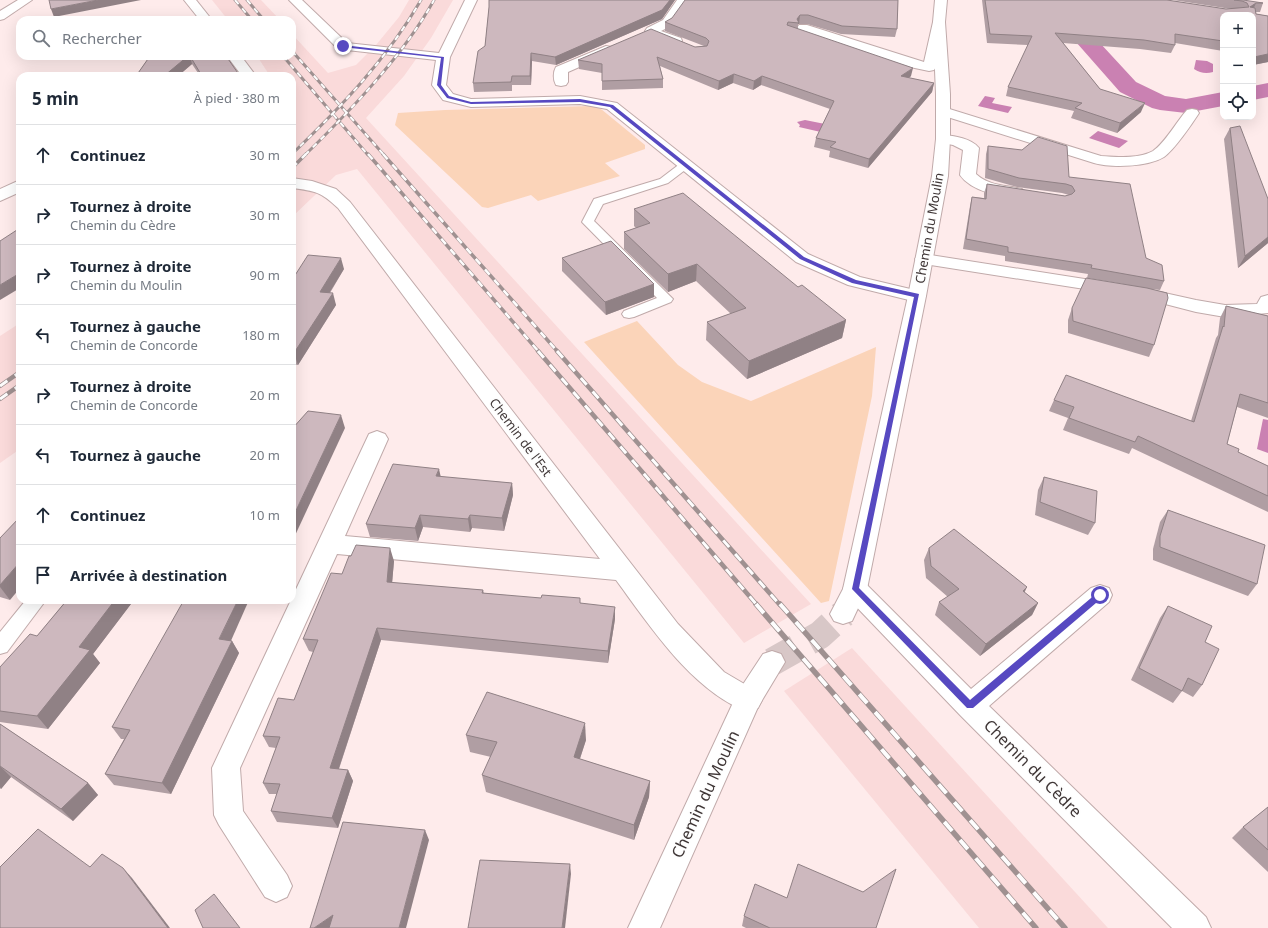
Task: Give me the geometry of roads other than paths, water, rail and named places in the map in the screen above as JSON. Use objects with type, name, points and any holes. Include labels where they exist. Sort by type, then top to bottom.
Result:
[{"type":"street","points":[[0,16],[26,0]]},
{"type":"street","points":[[190,0],[203,16]]},
{"type":"street","points":[[295,0],[343,46],[374,51],[443,57]]},
{"type":"street","points":[[471,0],[443,57],[439,85],[448,97],[471,103],[580,100],[612,106],[802,258],[854,281],[917,296]]},
{"type":"street","points":[[637,37],[667,22],[683,0]]},
{"type":"street","name":"Chemin du Moulin","points":[[843,614],[856,589],[917,296],[940,176],[943,138],[943,94],[939,22],[941,0]]},
{"type":"street","points":[[803,28],[915,64],[929,67],[939,22]]},
{"type":"street","points":[[651,31],[686,46]]},
{"type":"street","points":[[560,82],[561,70],[617,46]]},
{"type":"street","points":[[237,60],[246,72]]},
{"type":"street","points":[[943,111],[1099,160],[1112,162],[1151,157],[1159,154],[1192,113]]},
{"type":"street","points":[[943,138],[957,141],[971,148],[968,175],[975,182],[990,188],[1033,195]]},
{"type":"street","name":"Chemin de l'Est","points":[[296,184],[312,186],[330,192],[344,205],[669,632],[715,680],[748,700]]},
{"type":"street","points":[[0,196],[16,187]]},
{"type":"street","points":[[924,260],[1026,274],[1142,293],[1196,306],[1225,311],[1263,308],[1268,301]]},
{"type":"street","points":[[276,886],[229,815],[226,768],[330,544],[376,439]]},
{"type":"street","points":[[330,544],[622,571]]},
{"type":"street","name":"Chemin du Cèdre","points":[[856,589],[970,706],[1195,928]]},
{"type":"street","points":[[970,706],[1100,595]]},
{"type":"street","name":"Chemin du Moulin","points":[[644,928],[748,700],[772,662]]},
{"type":"lane","points":[[629,314],[666,299],[588,222],[598,202],[664,181],[685,165]]},
{"type":"lane","points":[[0,646],[34,604]]},
{"type":"waterway","points":[[1077,0],[1070,5],[1064,17],[1128,87],[1160,103],[1186,106],[1220,100]]},
{"type":"waterway","points":[[1256,92],[1268,90]]},
{"type":"tunnel","points":[[772,662],[820,635],[843,614]]},
{"type":"railway","points":[[235,0],[249,16]]},
{"type":"railway","points":[[247,0],[261,16]]},
{"type":"railway","points":[[340,105],[378,62],[408,22],[421,0]]},
{"type":"railway","points":[[347,113],[392,62],[407,42],[434,0]]},
{"type":"railway","points":[[296,56],[340,105]]},
{"type":"railway","points":[[286,60],[332,113]]},
{"type":"railway","points":[[332,113],[340,105]]},
{"type":"railway","points":[[340,105],[347,113]]},
{"type":"railway","points":[[296,150],[332,113]]},
{"type":"railway","points":[[332,113],[339,121]]},
{"type":"railway","points":[[339,121],[347,113]]},
{"type":"railway","points":[[347,113],[384,155]]},
{"type":"railway","points":[[296,164],[339,121]]},
{"type":"railway","points":[[339,121],[368,155]]},
{"type":"railway","points":[[368,154],[539,352]]},
{"type":"railway","points":[[383,154],[558,352]]},
{"type":"railway","points":[[538,351],[757,605]]},
{"type":"railway","points":[[557,351],[780,605]]},
{"type":"railway","points":[[0,386],[16,375]]},
{"type":"railway","points":[[0,399],[16,388]]},
{"type":"railway","points":[[756,604],[1036,928]]},
{"type":"railway","points":[[780,604],[1065,928]]}]
